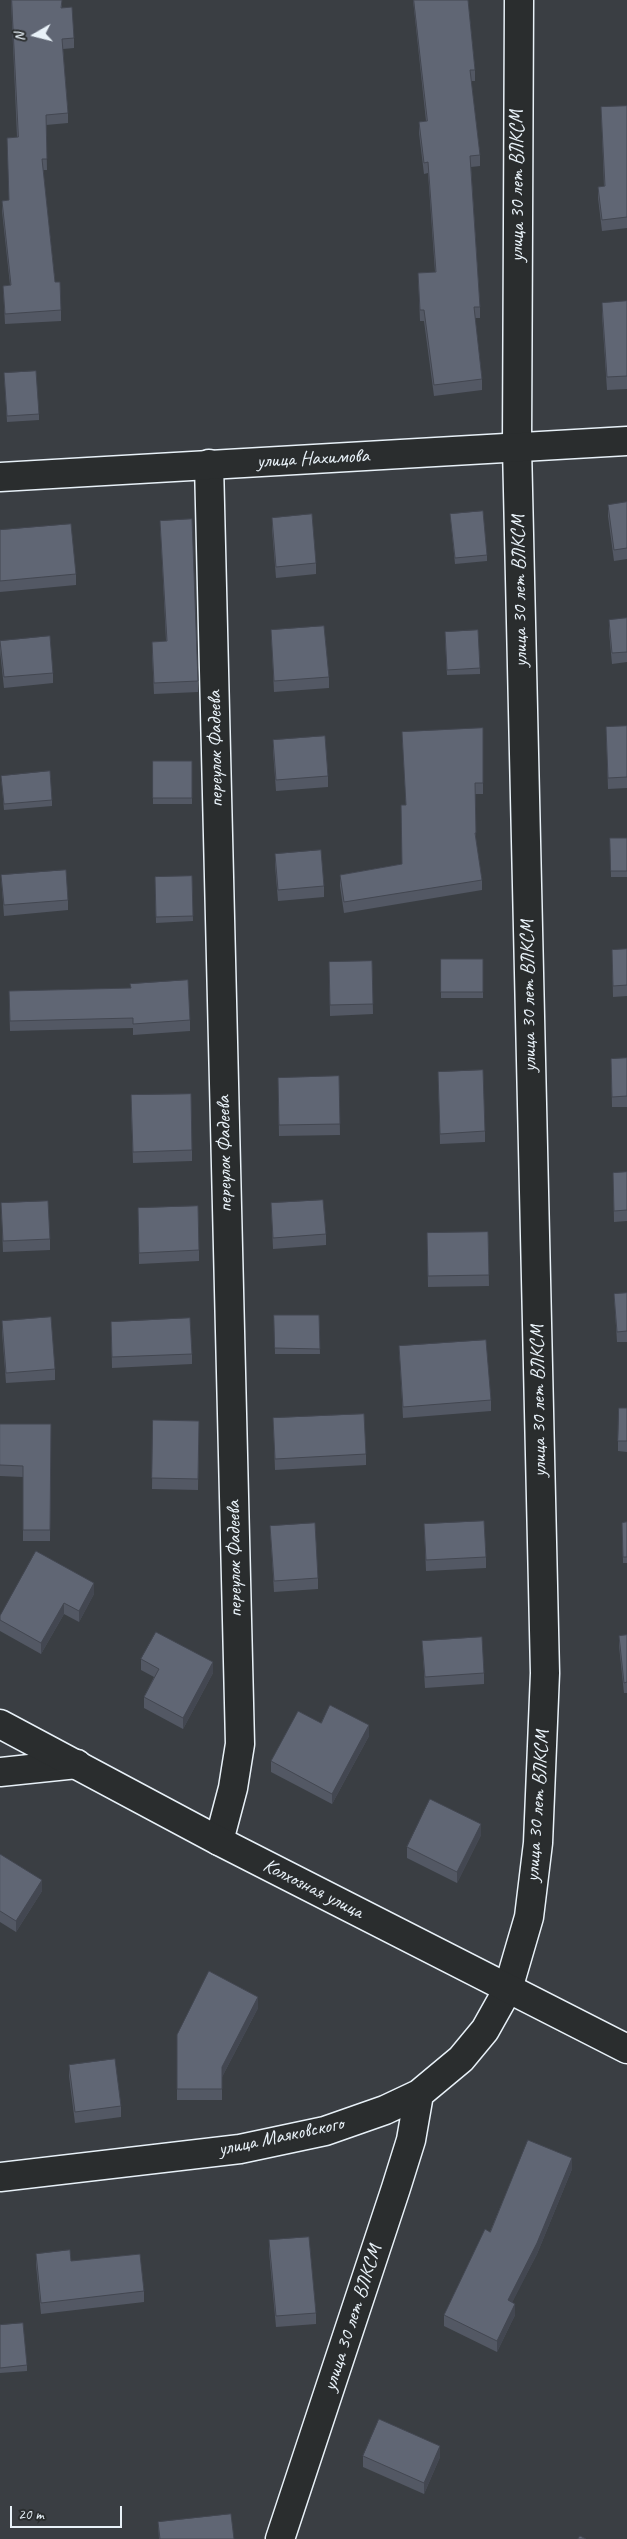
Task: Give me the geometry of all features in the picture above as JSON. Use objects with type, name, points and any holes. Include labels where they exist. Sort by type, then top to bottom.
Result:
[{"type":"street","name":"улица 30 лет ВЛКСМ","points":[[508,1989],[529,1917],[538,1843],[545,1673],[517,447],[519,0]]},
{"type":"street","name":"улица Нахимова","points":[[0,476],[627,440]]},
{"type":"street","name":"переулок Фадеева","points":[[209,464],[240,1744],[233,1788],[219,1841]]},
{"type":"street","name":"Колхозная улица","points":[[0,1724],[219,1841],[627,2049]]},
{"type":"street","points":[[0,1772],[77,1764]]},
{"type":"street","name":"улица Маяковского","points":[[0,2177],[240,2149],[325,2131],[385,2110],[418,2094],[461,2060],[485,2030],[508,1989]]},
{"type":"street","name":"улица 30 лет ВЛКСМ","points":[[280,2539],[411,2140],[418,2094]]},
{"type":"building","points":[[12,0],[62,0],[61,8],[72,7],[74,38],[62,39],[68,113],[46,115],[47,159],[42,159],[55,282],[60,282],[61,310],[5,314],[3,286],[11,285],[2,201],[9,200],[7,138],[18,137]]},
{"type":"building","points":[[414,0],[468,0],[475,70],[470,70],[480,155],[470,156],[480,307],[474,307],[482,379],[434,385],[424,310],[420,310],[418,273],[436,272],[428,162],[424,163],[419,122],[427,121]]},
{"type":"building","points":[[627,106],[627,217],[602,220],[598,187],[605,186],[601,107]]},
{"type":"building","points":[[627,301],[627,376],[607,377],[602,303]]},
{"type":"building","points":[[36,371],[39,414],[7,416],[4,373]]},
{"type":"building","points":[[627,502],[627,548],[614,550],[608,505]]},
{"type":"building","points":[[483,511],[487,555],[455,558],[450,514]]},
{"type":"building","points":[[312,514],[316,563],[276,567],[272,518]]},
{"type":"building","points":[[192,519],[198,681],[154,683],[152,642],[167,641],[160,521]]},
{"type":"building","points":[[71,524],[76,574],[0,581],[0,530]]},
{"type":"building","points":[[627,618],[627,652],[612,653],[609,620]]},
{"type":"building","points":[[324,626],[329,677],[274,681],[271,630]]},
{"type":"building","points":[[478,630],[480,668],[447,670],[445,632]]},
{"type":"building","points":[[50,636],[53,673],[4,677],[0,641]]},
{"type":"building","points":[[627,726],[627,777],[608,778],[606,727]]},
{"type":"building","points":[[483,728],[483,783],[475,783],[475,833],[482,880],[344,902],[340,875],[402,864],[401,805],[406,805],[402,732]]},
{"type":"building","points":[[325,736],[328,776],[276,780],[273,740]]},
{"type":"building","points":[[153,761],[192,761],[192,798],[153,798]]},
{"type":"building","points":[[50,771],[52,800],[4,804],[1,776]]},
{"type":"building","points":[[610,838],[627,838],[627,871],[611,871]]},
{"type":"building","points":[[321,850],[324,886],[278,890],[275,854]]},
{"type":"building","points":[[66,870],[68,900],[4,905],[1,875]]},
{"type":"building","points":[[192,876],[193,916],[156,917],[155,877]]},
{"type":"building","points":[[627,949],[627,985],[613,986],[612,950]]},
{"type":"building","points":[[441,959],[483,959],[483,992],[441,992]]},
{"type":"building","points":[[372,961],[373,1004],[330,1005],[329,962]]},
{"type":"building","points":[[188,980],[190,1020],[133,1024],[133,1018],[10,1021],[9,991],[131,988],[130,984]]},
{"type":"building","points":[[627,1058],[627,1096],[612,1097],[611,1059]]},
{"type":"building","points":[[483,1070],[485,1131],[440,1134],[438,1072]]},
{"type":"building","points":[[339,1076],[340,1124],[279,1125],[278,1078]]},
{"type":"building","points":[[191,1094],[192,1150],[133,1152],[131,1095]]},
{"type":"building","points":[[627,1172],[627,1210],[614,1211],[613,1173]]},
{"type":"building","points":[[323,1200],[326,1234],[273,1238],[271,1203]]},
{"type":"building","points":[[48,1201],[50,1239],[3,1241],[1,1203]]},
{"type":"building","points":[[198,1206],[199,1250],[139,1253],[138,1208]]},
{"type":"building","points":[[488,1232],[489,1275],[428,1276],[427,1233]]},
{"type":"building","points":[[627,1293],[627,1331],[617,1332],[614,1294]]},
{"type":"building","points":[[274,1315],[319,1315],[320,1349],[275,1348]]},
{"type":"building","points":[[51,1317],[55,1369],[6,1373],[2,1321]]},
{"type":"building","points":[[190,1318],[192,1354],[112,1357],[111,1322]]},
{"type":"building","points":[[486,1340],[491,1400],[403,1407],[399,1346]]},
{"type":"building","points":[[619,1408],[627,1408],[627,1441],[618,1441]]},
{"type":"building","points":[[364,1414],[366,1454],[275,1459],[273,1418]]},
{"type":"building","points":[[153,1420],[199,1421],[198,1479],[152,1478]]},
{"type":"building","points":[[0,1424],[51,1424],[50,1530],[23,1530],[23,1466],[0,1465]]},
{"type":"building","points":[[484,1521],[486,1557],[426,1560],[424,1524]]},
{"type":"building","points":[[627,1522],[627,1557],[623,1557],[622,1523]]},
{"type":"building","points":[[315,1523],[318,1578],[274,1581],[270,1526]]},
{"type":"building","points":[[36,1551],[94,1583],[79,1611],[64,1603],[41,1643],[0,1620],[0,1616]]},
{"type":"building","points":[[156,1632],[213,1662],[183,1718],[144,1697],[159,1669],[141,1659]]},
{"type":"building","points":[[627,1635],[627,1682],[624,1683],[619,1636]]},
{"type":"building","points":[[482,1637],[484,1673],[425,1677],[422,1641]]},
{"type":"building","points":[[330,1705],[369,1725],[332,1794],[271,1761],[298,1711],[321,1723]]},
{"type":"building","points":[[430,1799],[481,1824],[457,1872],[407,1847]]},
{"type":"building","points":[[0,1854],[42,1880],[16,1921],[0,1911]]},
{"type":"building","points":[[209,1971],[258,1997],[222,2067],[222,2089],[177,2089],[177,2035]]},
{"type":"building","points":[[115,2059],[121,2106],[75,2112],[69,2065]]},
{"type":"building","points":[[528,2140],[572,2158],[537,2243],[508,2300],[515,2304],[497,2341],[444,2315],[485,2229],[490,2232]]},
{"type":"building","points":[[309,2237],[316,2313],[276,2316],[269,2240]]},
{"type":"building","points":[[70,2250],[71,2261],[140,2254],[144,2291],[41,2303],[36,2254]]},
{"type":"building","points":[[23,2323],[27,2365],[0,2368],[0,2325]]},
{"type":"building","points":[[379,2419],[440,2446],[424,2483],[363,2456]]},
{"type":"building","points":[[231,2514],[234,2539],[160,2539],[158,2522]]}]
